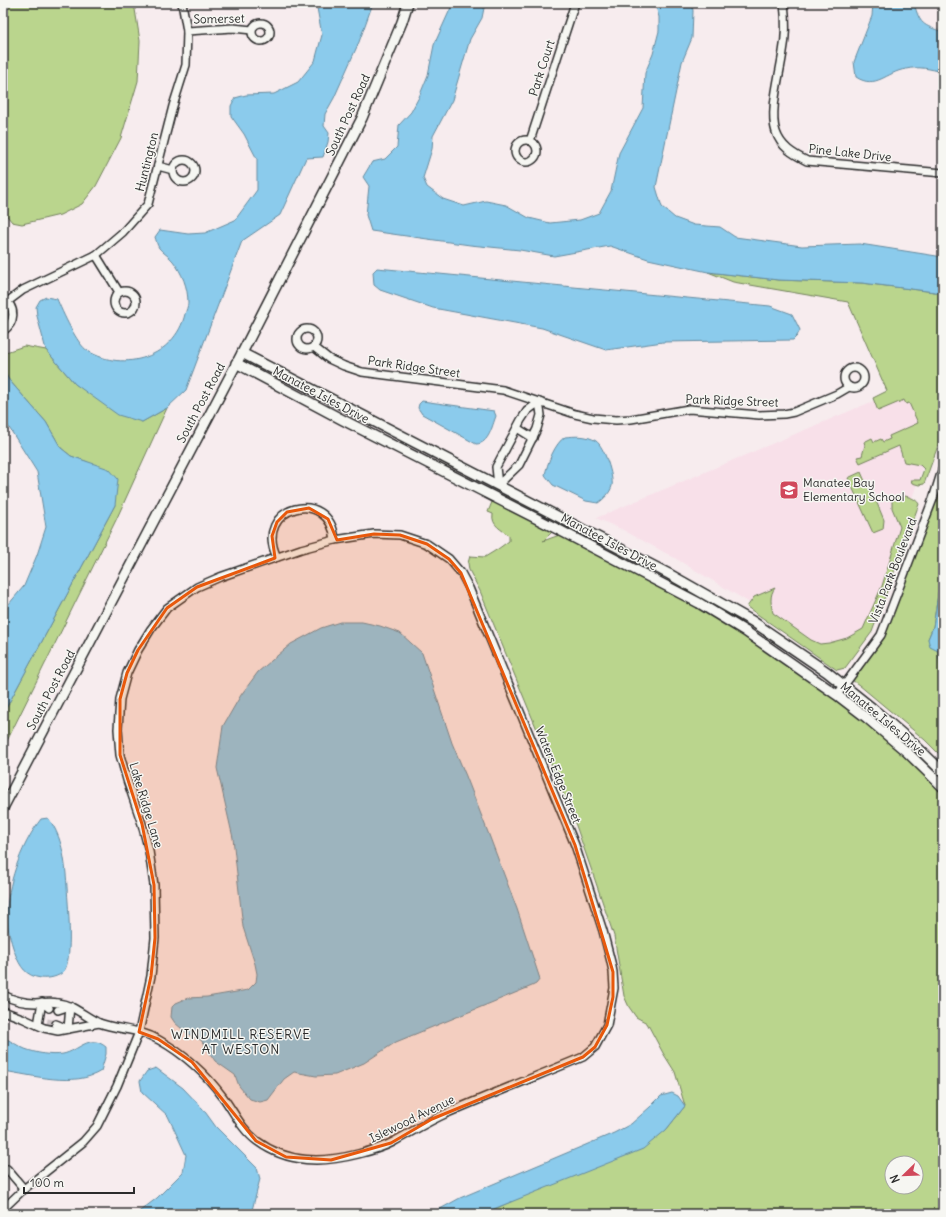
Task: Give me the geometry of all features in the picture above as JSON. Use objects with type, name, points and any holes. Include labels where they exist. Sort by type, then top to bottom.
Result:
[{"type":"street","name":"Huntington","points":[[5,300],[96,255],[124,232],[148,204],[173,106],[186,65],[187,31],[182,3]]},
{"type":"street","name":"South Post Road","points":[[3,808],[242,353],[362,118],[402,22],[408,3]]},
{"type":"street","name":"Park Court","points":[[530,141],[575,3]]},
{"type":"street","name":"Pine Lake Drive","points":[[784,3],[784,50],[774,107],[774,119],[776,132],[781,142],[787,149],[793,154],[807,161],[943,173]]},
{"type":"street","name":"Somerset","points":[[187,31],[233,28],[252,30]]},
{"type":"street","points":[[158,166],[173,170]]},
{"type":"street","points":[[96,255],[119,292]]},
{"type":"street","points":[[3,331],[10,325],[13,318],[12,310],[5,300]]},
{"type":"street","name":"Park Ridge Street","points":[[314,347],[329,359],[362,372],[503,390],[575,414],[594,418],[616,420],[638,418],[688,409],[759,414],[794,412],[837,394],[849,387]]},
{"type":"street","name":"Manatee Isles Drive","points":[[242,353],[706,594],[752,621],[844,685],[914,744],[943,772]]},
{"type":"street","name":"Manatee Isles Drive","points":[[236,363],[343,420],[562,531],[699,604],[745,631],[837,695],[867,718],[907,752],[943,787]]},
{"type":"street","points":[[494,497],[498,485],[496,467],[527,411],[539,402],[541,415],[533,438],[519,465],[498,485]]},
{"type":"street","points":[[517,428],[533,438]]},
{"type":"street","name":"Vista Park Boulevard","points":[[837,695],[881,635],[933,499],[943,467]]},
{"type":"street","points":[[277,557],[272,543],[273,528],[281,516],[294,509],[309,508],[323,514],[332,526],[336,540]]},
{"type":"street","name":"Lake Ridge Lane","points":[[3,1209],[24,1189],[83,1142],[97,1126],[117,1086],[139,1032],[151,976],[155,938],[154,885],[149,851],[142,824],[120,755],[118,729],[120,699],[127,673],[138,650],[151,629],[167,608],[197,587],[220,577],[277,557],[336,540],[374,534],[400,535],[428,544],[449,559]]},
{"type":"street","name":"Waters Edge Street","points":[[449,559],[461,573],[469,588],[575,845],[603,930],[612,967],[614,988],[611,1009]]},
{"type":"street","points":[[655,580],[660,570]]},
{"type":"street","points":[[3,995],[23,1002],[59,1003],[70,1006],[99,1022]]},
{"type":"street","points":[[42,1002],[49,1008]]},
{"type":"street","points":[[38,1025],[42,1002]]},
{"type":"street","points":[[58,1010],[70,1006]]},
{"type":"street","points":[[68,1029],[70,1006]]},
{"type":"street","name":"Islewood Avenue","points":[[99,1022],[139,1032],[158,1039],[192,1062],[223,1097],[244,1128],[256,1141],[272,1151],[286,1157],[303,1160],[332,1160],[368,1152],[392,1143],[432,1119],[583,1057],[595,1047],[602,1035],[607,1025],[611,1009]]},
{"type":"street","points":[[3,1011],[44,1028],[58,1030],[99,1022]]},
{"type":"street","points":[[38,1025],[47,1022]]},
{"type":"street","points":[[56,1024],[68,1029]]},
{"type":"street","points":[[7,1168],[24,1189]]},
{"type":"highlighted area","points":[[309,508],[328,519],[337,540],[374,534],[400,535],[427,544],[449,559],[461,573],[575,845],[613,972],[613,997],[607,1025],[595,1047],[583,1057],[432,1119],[391,1143],[331,1160],[286,1157],[256,1141],[192,1062],[158,1039],[139,1032],[151,976],[155,938],[154,885],[142,824],[120,755],[120,699],[127,673],[138,650],[167,608],[197,587],[275,558],[272,536],[277,522],[287,512]]},
{"type":"shaded area","name":"Manatee Bay Elementary School","points":[[943,325],[924,463],[869,625],[853,641],[815,647],[755,606],[673,557],[623,530],[596,518],[890,394]]},
{"type":"green space","points":[[3,3],[134,3],[140,41],[138,81],[121,138],[96,186],[82,204],[60,215],[22,224],[12,222],[3,211]]},
{"type":"green space","points":[[708,272],[778,280],[862,283],[943,293],[943,432],[924,484],[919,485],[912,483],[911,480],[920,480],[924,469],[920,465],[904,462],[899,446],[860,463],[857,457],[862,456],[865,445],[864,442],[872,438],[874,442],[881,439],[883,442],[890,439],[889,436],[918,423],[909,403],[906,404],[904,400],[878,411],[873,398],[887,391],[848,302],[733,282]]},
{"type":"green space","points":[[24,346],[46,350],[75,384],[142,422],[167,408],[116,520],[3,749],[3,714],[115,505],[88,462],[71,456],[61,448],[46,422],[9,380],[3,370],[3,353]]},
{"type":"green space","points":[[943,467],[943,577],[940,582],[933,627],[928,639],[938,651],[941,668],[943,670],[943,758],[925,740],[849,678],[881,635]]},
{"type":"green space","points":[[861,472],[864,479],[869,484],[884,520],[883,529],[873,533],[848,478]]},
{"type":"green space","points":[[896,496],[909,497],[919,504],[872,632],[845,668],[837,670],[747,607],[754,597],[775,588],[771,597],[773,613],[811,640],[820,644],[829,643],[847,638],[863,629],[882,586],[900,527],[892,508],[892,501]]},
{"type":"green space","points":[[494,497],[510,505],[552,532],[543,541],[565,533],[663,584],[837,695],[943,787],[943,1214],[484,1214],[666,1130],[685,1106],[675,1072],[647,1023],[636,1017],[624,996],[614,936],[573,817],[480,591],[469,570],[468,563],[470,556],[485,557],[509,541],[509,536],[495,524],[493,514],[488,512]]},
{"type":"water","points":[[314,3],[373,3],[359,42],[334,98],[325,114],[324,126],[329,133],[328,142],[323,157],[306,158],[280,215],[242,241],[186,390],[167,408],[142,422],[118,415],[75,384],[46,350],[36,307],[40,300],[46,297],[57,299],[70,327],[84,348],[102,357],[117,361],[146,357],[171,341],[179,329],[186,310],[188,303],[187,291],[179,270],[171,259],[159,248],[155,237],[160,230],[188,234],[205,233],[235,220],[257,190],[257,159],[244,134],[231,116],[231,106],[235,98],[246,95],[274,94],[298,82],[315,61],[322,35],[317,8]]},
{"type":"water","points":[[453,3],[485,3],[482,18],[470,39],[452,100],[433,136],[432,149],[423,178],[427,187],[443,199],[464,206],[486,201],[506,205],[529,218],[550,223],[580,220],[599,213],[611,191],[619,153],[643,108],[645,73],[653,54],[659,31],[659,17],[655,3],[692,3],[692,38],[682,62],[656,187],[662,207],[675,218],[694,225],[720,227],[735,237],[802,246],[860,244],[943,257],[943,293],[862,283],[778,280],[708,272],[648,259],[610,246],[554,256],[520,250],[470,245],[371,231],[366,215],[369,186],[363,177],[372,162],[385,159],[397,147],[399,125],[411,112],[419,97],[428,75],[434,45]]},
{"type":"water","points":[[873,3],[914,3],[918,16],[923,23],[931,28],[943,32],[943,72],[924,68],[906,69],[869,82],[863,81],[856,77],[854,62],[872,16]]},
{"type":"water","points":[[377,268],[770,306],[792,314],[800,330],[793,340],[663,342],[606,350],[542,328],[433,308],[380,290],[374,285],[373,272]]},
{"type":"water","points":[[3,370],[9,380],[46,422],[61,448],[71,456],[109,469],[118,479],[115,505],[3,714],[3,611],[24,586],[37,555],[46,527],[37,472],[3,418]]},
{"type":"water","points":[[422,401],[494,411],[496,416],[487,438],[476,444],[422,414],[418,408]]},
{"type":"water","points":[[577,436],[592,439],[599,444],[605,455],[610,469],[612,486],[606,496],[598,503],[586,501],[553,485],[545,475],[555,449],[565,437]]},
{"type":"water","points":[[943,577],[943,670],[941,668],[938,651],[930,647],[928,639],[933,627],[940,582]]},
{"type":"water","points":[[340,622],[362,622],[400,633],[422,653],[452,743],[517,909],[540,979],[532,986],[396,1042],[364,1063],[335,1075],[316,1076],[294,1072],[284,1079],[268,1100],[260,1102],[250,1099],[239,1086],[235,1075],[215,1061],[201,1040],[188,1034],[175,1023],[171,1017],[172,1007],[176,1003],[188,998],[207,997],[248,990],[256,982],[257,974],[255,964],[243,927],[233,838],[217,768],[223,726],[241,695],[258,672],[291,644],[321,628]]},
{"type":"water","points":[[48,818],[54,827],[62,847],[66,869],[69,948],[67,966],[64,971],[56,976],[44,978],[31,975],[21,967],[10,937],[7,909],[8,897],[18,861],[34,828],[41,819]]},
{"type":"water","points":[[3,1037],[25,1049],[39,1053],[54,1055],[63,1054],[89,1042],[94,1042],[100,1043],[106,1047],[106,1054],[101,1071],[91,1076],[79,1079],[53,1079],[3,1071]]},
{"type":"water","points":[[156,1068],[183,1088],[203,1109],[216,1127],[257,1168],[260,1179],[251,1214],[136,1214],[157,1198],[183,1172],[186,1155],[168,1116],[142,1092],[140,1081],[147,1071]]},
{"type":"water","points":[[672,1093],[678,1096],[685,1106],[666,1130],[643,1149],[484,1214],[431,1214],[460,1198],[614,1133],[631,1124],[661,1096]]},
{"type":"tunnel","points":[[47,1022],[56,1024]]},
{"type":"place","name":"Manatee Bay Elementary School","points":[[789,490]]},
{"type":"district","name":"WINDMILL RESERVE AT WESTON","points":[[241,1042]]}]
